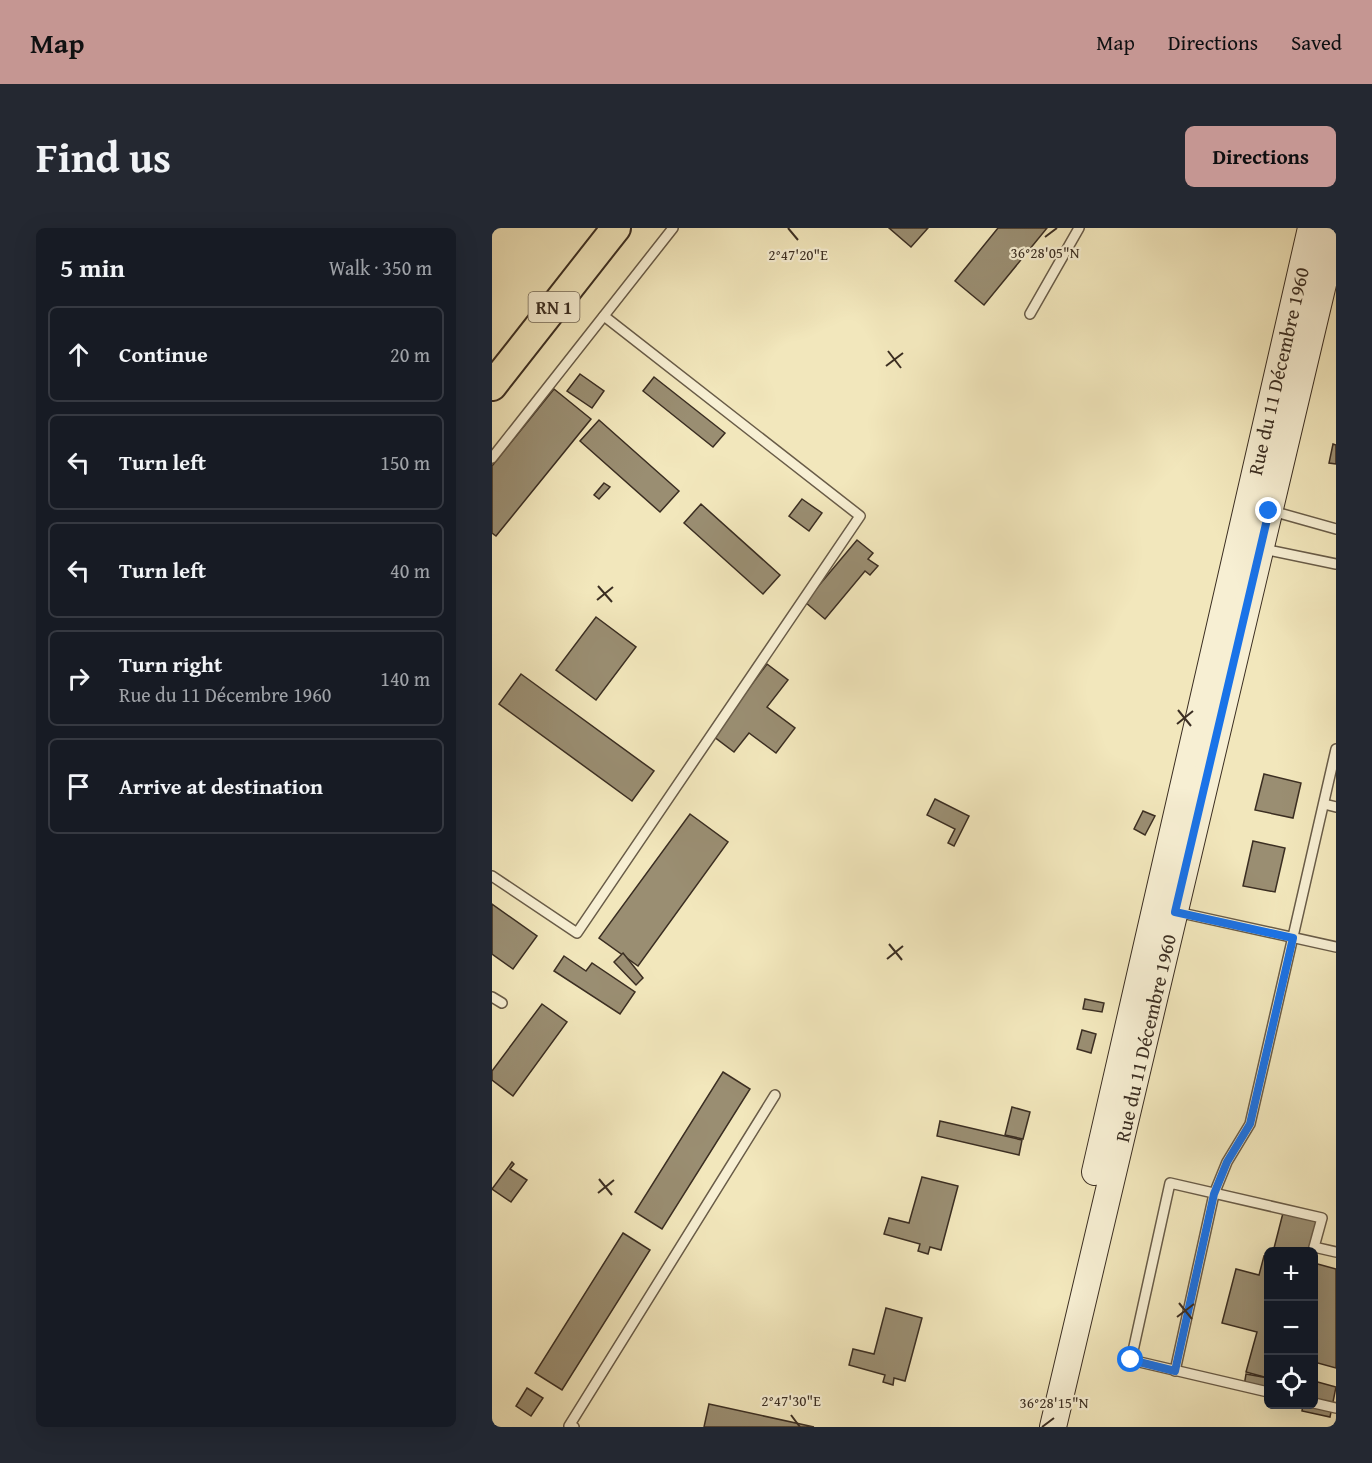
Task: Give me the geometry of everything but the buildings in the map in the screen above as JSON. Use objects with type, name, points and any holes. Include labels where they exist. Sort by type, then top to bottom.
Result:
[{"type":"main road","name":"RN 1","points":[[492,365],[599,228]]},
{"type":"main road","name":"RN 1","points":[[492,386],[616,228]]},
{"type":"main road","name":"Rue du 11 Décembre 1960","points":[[1037,1427],[1311,228]]},
{"type":"main road","name":"Rue du 11 Décembre 1960","points":[[1053,1427],[1336,229]]},
{"type":"lane","points":[[492,458],[673,228]]},
{"type":"lane","points":[[1030,314],[1079,228]]},
{"type":"lane","points":[[492,876],[577,933],[860,516],[604,316]]},
{"type":"lane","points":[[1269,511],[1336,529]]},
{"type":"lane","points":[[1261,548],[1336,564]]},
{"type":"lane","points":[[1175,1371],[1214,1194],[1227,1162],[1250,1124],[1336,749]]},
{"type":"lane","points":[[1323,804],[1336,807]]},
{"type":"lane","points":[[1175,912],[1336,947]]},
{"type":"lane","points":[[492,997],[502,1003]]},
{"type":"lane","points":[[574,1427],[569,1426],[775,1095]]},
{"type":"lane","points":[[1264,1391],[1131,1360],[1170,1183],[1322,1218],[1314,1247],[1336,1252]]},
{"type":"lane","points":[[1318,1404],[1336,1408]]},
{"type":"route","points":[[1131,1360],[1175,1371],[1214,1194],[1227,1162],[1250,1124],[1293,938],[1175,912],[1269,511]]}]
